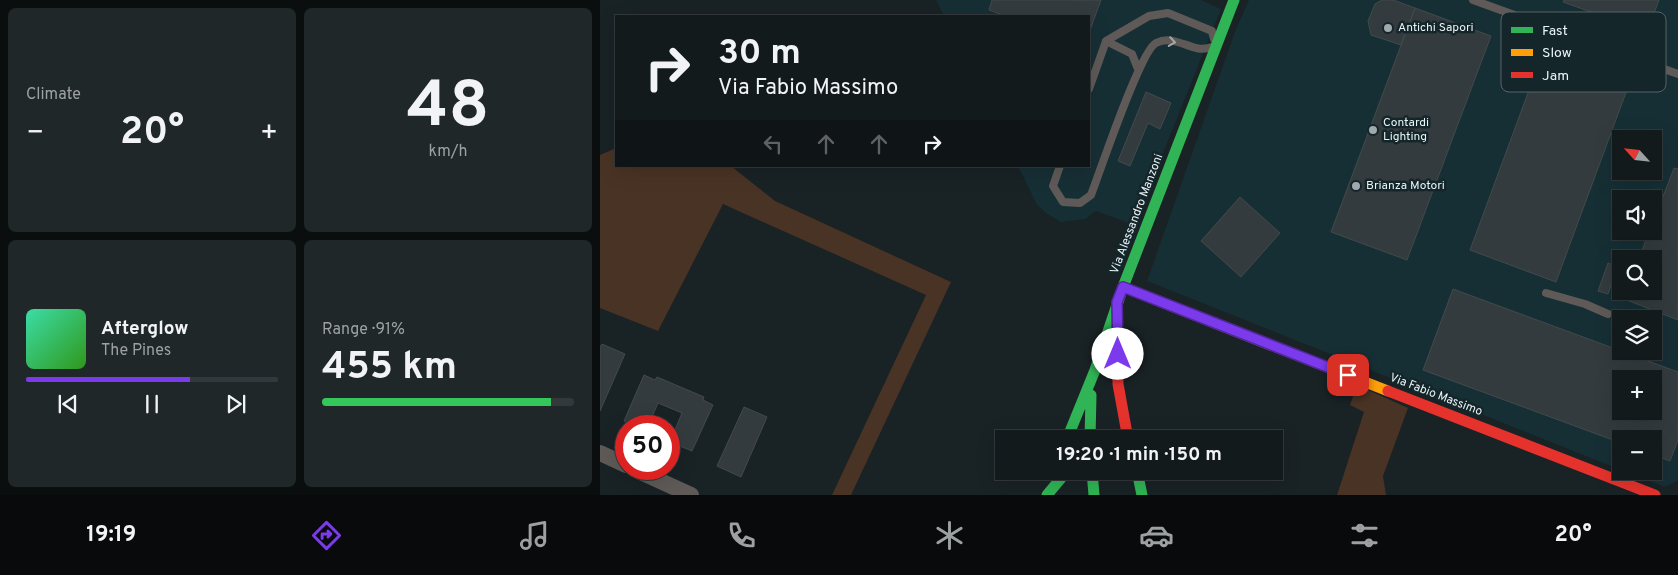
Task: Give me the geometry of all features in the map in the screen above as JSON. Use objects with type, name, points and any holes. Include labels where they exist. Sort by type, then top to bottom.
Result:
[{"type":"main road","name":"Via Alessandro Manzoni","points":[[1072,430],[1095,370],[1117,302],[1234,0]]},
{"type":"main road","name":"Via Fabio Massimo","points":[[1123,287],[1655,495]]},
{"type":"main road","points":[[1117,302],[1118,384],[1126,430]]},
{"type":"main road","points":[[1090,430],[1090,406],[1095,370]]},
{"type":"main road","points":[[1046,495],[1052,480]]},
{"type":"main road","points":[[1046,495],[1060,480]]},
{"type":"main road","points":[[1093,480],[1094,495]]},
{"type":"main road","points":[[1139,480],[1142,495]]},
{"type":"street","points":[[600,453],[615,460]]},
{"type":"street","points":[[658,480],[691,495]]},
{"type":"lane","points":[[1473,0],[1506,12]]},
{"type":"lane","points":[[1060,167],[1053,186],[1063,202],[1080,203],[1091,195],[1138,69],[1154,44],[1167,39],[1204,50],[1216,45],[1212,31],[1168,13],[1149,16],[1106,41],[1090,85]]},
{"type":"lane","points":[[1106,41],[1132,54],[1138,69]]},
{"type":"lane","points":[[1666,70],[1678,74]]},
{"type":"lane","points":[[1546,293],[1585,304],[1608,314]]},
{"type":"shaded area","points":[[936,0],[1201,0],[1221,9],[1134,225],[1096,211],[1085,219],[1061,222],[1047,214],[1037,205],[1018,167],[1090,167],[1090,15],[944,15]]},
{"type":"shaded area","points":[[1249,0],[1678,0],[1678,477],[1677,481],[1665,487],[1647,480],[1662,480],[1662,430],[1612,430],[1612,466],[1147,281],[1236,29]]},
{"type":"shaded area","points":[[615,148],[615,167],[732,167],[775,201],[951,282],[851,495],[832,495],[926,295],[723,204],[658,331],[600,308],[600,155]]},
{"type":"shaded area","points":[[1357,385],[1408,408],[1383,476],[1386,495],[1337,495],[1364,412],[1350,405]]},
{"type":"building","points":[[992,0],[1101,0],[1090,30],[1090,15],[1002,15],[989,10]]},
{"type":"building","name":"Antichi Sapori","points":[[1382,0],[1393,0],[1415,8],[1401,45],[1371,35],[1368,21],[1375,4]]},
{"type":"building","points":[[1564,0],[1659,0],[1654,12],[1591,12],[1563,2]]},
{"type":"building","points":[[1415,8],[1491,36],[1407,260],[1331,232]]},
{"type":"building","points":[[1146,92],[1171,103],[1160,129],[1148,123],[1130,166],[1118,161]]},
{"type":"building","points":[[1528,92],[1626,92],[1612,130],[1556,282],[1470,250]]},
{"type":"building","points":[[1674,168],[1678,169],[1678,320],[1662,314],[1662,310],[1652,310],[1627,300],[1662,300],[1662,250],[1642,250],[1646,240],[1662,240],[1662,199]]},
{"type":"building","points":[[1240,197],[1280,233],[1241,277],[1201,241]]},
{"type":"building","points":[[1608,263],[1612,265],[1612,282],[1608,294],[1598,291]]},
{"type":"building","points":[[1453,289],[1612,348],[1612,360],[1645,360],[1678,372],[1678,440],[1670,461],[1662,458],[1662,430],[1612,430],[1612,440],[1423,370]]},
{"type":"building","points":[[602,344],[625,354],[600,411],[600,347]]},
{"type":"building","points":[[644,375],[655,380],[657,377],[704,397],[703,400],[713,405],[692,451],[680,446],[680,418],[682,413],[658,403],[653,415],[627,415]]},
{"type":"building","points":[[744,407],[767,417],[741,477],[717,466]]},
{"type":"traffic: fast","points":[[1071,430],[1095,370],[1123,287],[1234,0]]},
{"type":"traffic: fast","points":[[1090,430],[1091,395]]},
{"type":"traffic: fast","points":[[1047,495],[1060,480]]},
{"type":"traffic: fast","points":[[1093,480],[1094,495]]},
{"type":"traffic: fast","points":[[1139,480],[1142,495]]},
{"type":"traffic: slow","points":[[1123,287],[1388,391]]},
{"type":"traffic: jam","points":[[1117,321],[1118,384],[1126,430]]},
{"type":"traffic: jam","points":[[1388,391],[1655,495]]},
{"type":"place","name":"Antichi Sapori","points":[[1388,28]]},
{"type":"place","name":"Contardi Lighting","points":[[1373,130]]},
{"type":"place","name":"Brianza Motori","points":[[1356,186]]},
{"type":"route","points":[[1118,354],[1117,302],[1123,287],[1348,375]]}]
